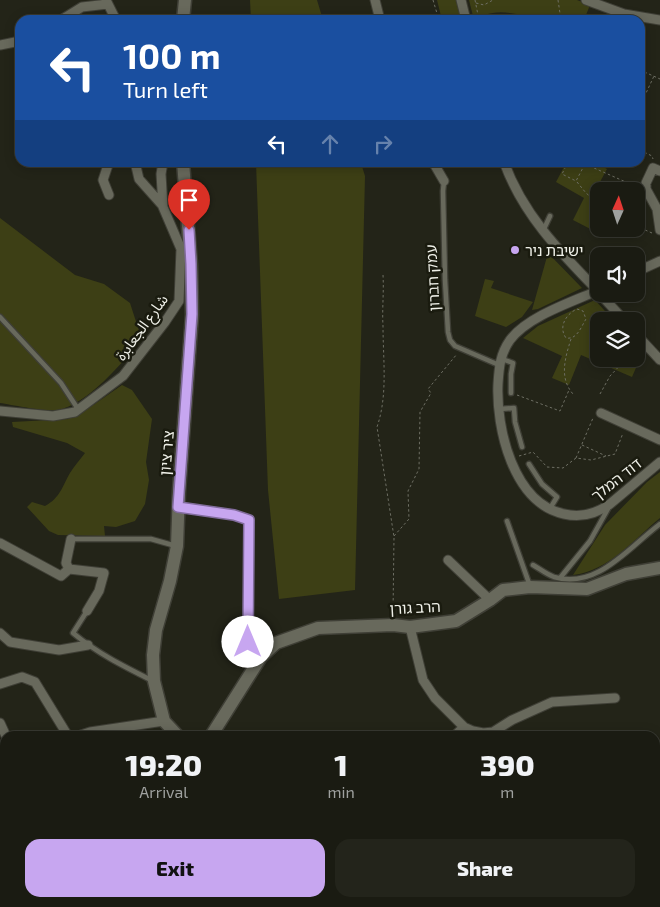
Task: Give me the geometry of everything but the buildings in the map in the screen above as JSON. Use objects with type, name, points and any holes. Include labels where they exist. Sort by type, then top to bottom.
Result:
[{"type":"street","points":[[184,15],[185,0]]},
{"type":"street","points":[[375,0],[379,15]]},
{"type":"street","points":[[461,0],[465,15]]},
{"type":"street","points":[[586,0],[630,15]]},
{"type":"street","points":[[70,15],[82,7],[107,2],[114,15]]},
{"type":"street","points":[[645,18],[660,20]]},
{"type":"street","points":[[0,45],[15,41]]},
{"type":"street","points":[[107,167],[103,180],[109,195]]},
{"type":"street","points":[[136,167],[139,179],[163,207]]},
{"type":"street","name":"شارع الجعابرة","points":[[0,411],[54,416],[79,410],[123,376],[179,301],[181,249],[163,207],[162,167]]},
{"type":"street","name":"ציר ציון","points":[[173,731],[164,721],[154,681],[153,655],[156,630],[170,581],[177,546],[178,507],[192,314],[191,264],[183,167]]},
{"type":"street","name":"עמק חברון","points":[[436,167],[444,182]]},
{"type":"street","points":[[506,167],[518,194],[543,231],[559,252],[590,283]]},
{"type":"street","points":[[656,232],[657,208],[647,191],[646,183],[657,170]]},
{"type":"street","points":[[645,268],[660,261]]},
{"type":"street","name":"דוד המלך","points":[[590,295],[559,307],[533,321],[510,339],[500,362],[498,397],[504,437],[511,459],[525,487],[540,504],[549,510],[571,516],[592,514],[610,504],[660,462]]},
{"type":"street","points":[[608,302],[617,312]]},
{"type":"street","points":[[645,344],[660,360]]},
{"type":"street","points":[[601,413],[660,440]]},
{"type":"street","points":[[178,507],[234,515],[249,520],[248,642],[261,657]]},
{"type":"street","points":[[69,569],[66,563],[71,538]]},
{"type":"street","points":[[0,543],[61,576],[69,569],[104,573],[99,592],[87,611]]},
{"type":"street","points":[[448,560],[490,600]]},
{"type":"street","name":"הרב גורן","points":[[214,731],[261,657],[276,643],[318,628],[393,625],[410,627],[456,621],[503,590],[530,587],[587,589],[626,574],[660,568]]},
{"type":"street","points":[[410,627],[423,680],[435,698],[464,727],[474,731]]},
{"type":"street","points":[[0,633],[10,642],[59,650],[88,645]]},
{"type":"street","points":[[0,684],[22,677],[34,682],[65,731]]},
{"type":"street","points":[[495,731],[512,720],[552,702],[615,698]]},
{"type":"street","points":[[97,731],[164,721]]},
{"type":"street","points":[[460,731],[464,727]]},
{"type":"lane","name":"עמק חברון","points":[[444,182],[445,280],[450,340],[462,349],[500,362]]},
{"type":"lane","points":[[543,231],[550,216]]},
{"type":"lane","points":[[0,317],[61,383],[79,410]]},
{"type":"lane","points":[[500,362],[513,364],[511,393]]},
{"type":"lane","points":[[499,409],[514,408],[515,422],[522,447]]},
{"type":"lane","points":[[529,464],[542,484],[557,496],[549,510]]},
{"type":"lane","points":[[560,578],[590,541],[610,504]]},
{"type":"lane","points":[[507,521],[530,587]]},
{"type":"lane","points":[[533,566],[547,574],[560,578],[586,578],[601,572],[619,559],[660,524]]},
{"type":"lane","points":[[71,538],[151,539],[177,546]]},
{"type":"lane","points":[[87,611],[74,633],[108,658],[154,681]]},
{"type":"path","points":[[433,0],[438,15]]},
{"type":"path","points":[[475,1],[484,6],[493,0]]},
{"type":"path","points":[[558,0],[560,15]]},
{"type":"path","points":[[475,1],[478,15]]},
{"type":"path","points":[[645,72],[660,79]]},
{"type":"path","points":[[645,95],[654,76]]},
{"type":"path","points":[[645,152],[652,156],[657,170]]},
{"type":"path","points":[[566,167],[562,174],[576,181],[590,196]]},
{"type":"path","points":[[576,181],[583,167]]},
{"type":"path","points":[[594,167],[647,191]]},
{"type":"path","points":[[383,275],[385,370],[381,414],[377,427],[394,537],[393,625]]},
{"type":"path","points":[[571,338],[566,338],[562,332],[562,326],[571,312],[577,309],[583,311],[586,319],[575,337],[571,338],[564,369],[564,378],[569,390],[573,394]]},
{"type":"path","points":[[394,537],[409,519],[408,491],[418,469],[420,412],[431,393],[428,389],[462,349]]},
{"type":"path","points":[[600,394],[610,376],[618,367]]},
{"type":"path","points":[[511,393],[560,410],[569,390]]},
{"type":"path","points":[[511,459],[534,452],[546,467],[563,468],[576,458],[592,419]]},
{"type":"path","points":[[576,458],[591,460],[615,454],[626,425]]},
{"type":"path","points":[[582,445],[607,456]]},
{"type":"green space","points":[[250,0],[317,0],[322,15],[251,15]]},
{"type":"green space","points":[[437,0],[456,0],[460,15],[441,15]]},
{"type":"green space","points":[[469,0],[577,0],[590,5],[586,15],[521,15],[499,12],[473,15]]},
{"type":"green space","points":[[256,167],[362,167],[365,176],[355,590],[279,599],[268,490]]},
{"type":"green space","points":[[564,167],[603,167],[607,169],[600,182],[590,182],[590,229],[573,220],[584,198],[556,182]]},
{"type":"green space","points":[[0,218],[75,275],[104,284],[130,303],[142,340],[104,381],[92,391],[81,400],[57,410],[0,403]]},
{"type":"green space","points":[[548,253],[582,288],[538,309],[532,310]]},
{"type":"green space","points":[[485,279],[494,281],[491,288],[533,302],[522,317],[506,327],[475,316]]},
{"type":"green space","points":[[591,302],[597,302],[606,312],[590,312],[590,359],[581,355],[569,385],[552,378],[562,356],[523,338],[538,326]]},
{"type":"green space","points":[[609,367],[636,367],[632,377]]},
{"type":"green space","points":[[122,385],[132,390],[152,419],[146,462],[149,480],[145,504],[135,521],[116,527],[104,526],[105,536],[58,535],[49,531],[27,507],[32,502],[45,506],[50,503],[60,492],[72,470],[85,453],[67,443],[13,427],[12,422],[68,419],[89,408]]},
{"type":"green space","points":[[660,472],[660,518],[609,561],[586,572],[573,575],[605,525],[647,482]]},
{"type":"place","name":"ישיבת ניר","points":[[515,250]]},
{"type":"route","points":[[189,230],[192,314],[178,507],[234,515],[249,520],[248,642]]}]
